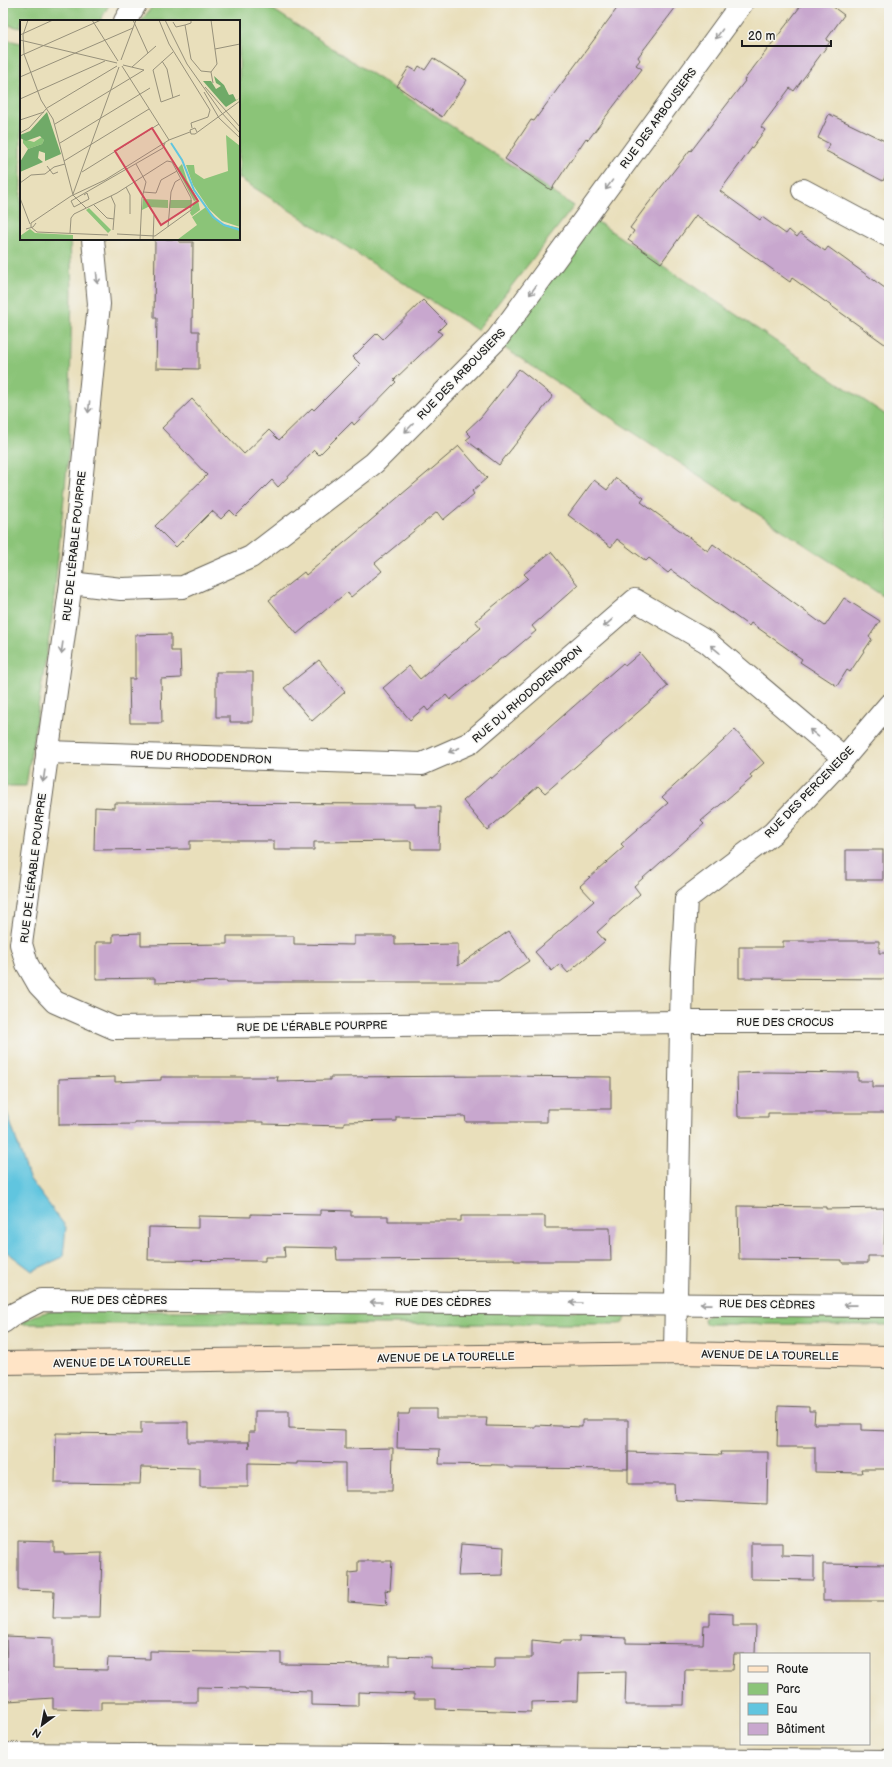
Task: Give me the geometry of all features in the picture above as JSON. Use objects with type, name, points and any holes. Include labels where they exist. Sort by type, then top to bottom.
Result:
[{"type":"main road","name":"AVENUE DE LA TOURELLE","points":[[10,1364],[675,1353],[889,1357]]},
{"type":"street","points":[[126,20],[136,3]]},
{"type":"street","name":"RUE DES ARBOUSIERS","points":[[71,583],[121,589],[183,587],[251,557],[374,463],[497,339],[742,3]]},
{"type":"street","points":[[802,190],[889,236]]},
{"type":"street","name":"RUE DE L'ÉRABLE POURPRE","points":[[93,240],[99,304],[71,583],[21,944],[27,964],[39,985],[55,1002],[114,1028],[681,1022]]},
{"type":"street","name":"RUE DU RHODODENDRON","points":[[47,752],[422,764],[470,743],[635,600],[707,642],[844,758]]},
{"type":"street","name":"RUE DES PERCENEIGE","points":[[681,1022],[686,899],[773,833],[844,758],[889,705]]},
{"type":"street","points":[[675,1353],[681,1022]]},
{"type":"street","name":"RUE DES CROCUS","points":[[681,1022],[889,1022]]},
{"type":"street","name":"RUE DES CÈDRES","points":[[3,1322],[14,1314],[42,1300],[676,1303],[889,1306]]},
{"type":"street","points":[[3,1754],[889,1761]]},
{"type":"green space","points":[[6,3],[110,3],[101,20],[20,20],[20,28],[3,24]]},
{"type":"green space","points":[[155,3],[263,3],[574,206],[477,330],[240,179],[240,20],[142,20]]},
{"type":"green space","points":[[3,39],[20,43],[20,240],[70,240],[72,290],[69,447],[52,618],[26,786],[3,786]]},
{"type":"green space","points":[[593,219],[889,417],[889,600],[503,347]]},
{"type":"green space","points":[[53,1311],[618,1311],[624,1314],[626,1318],[624,1322],[619,1324],[20,1324],[36,1315]]},
{"type":"green space","points":[[714,1312],[889,1314],[889,1325],[705,1324],[704,1318]]},
{"type":"water","points":[[3,1100],[29,1178],[66,1227],[63,1257],[32,1271],[3,1249]]},
{"type":"building","points":[[621,3],[679,3],[638,57],[640,60],[636,65],[642,69],[588,140],[586,138],[551,190],[505,159],[531,120],[534,121]]},
{"type":"building","points":[[803,3],[828,3],[844,15],[826,40],[830,42],[794,91],[790,88],[761,127],[765,130],[720,191],[760,220],[762,217],[786,234],[789,230],[797,237],[800,233],[825,251],[828,247],[889,291],[889,347],[792,278],[790,282],[696,215],[661,263],[628,240],[634,231],[630,228],[644,209],[690,150],[691,151]]},
{"type":"building","points":[[433,58],[467,80],[442,117],[397,86],[409,67],[416,71],[419,66],[425,70]]},
{"type":"building","points":[[829,114],[889,143],[889,168],[883,181],[826,151],[830,144],[818,138]]},
{"type":"building","points":[[155,240],[179,240],[179,242],[193,242],[192,331],[199,331],[199,369],[156,368],[157,318],[154,318]]},
{"type":"building","points":[[423,300],[446,323],[438,331],[442,334],[394,380],[396,382],[354,425],[352,422],[319,455],[314,450],[278,487],[272,480],[236,516],[230,510],[221,519],[212,511],[176,547],[155,526],[207,475],[162,428],[192,399],[244,454],[269,430],[279,440],[312,408],[314,410],[360,364],[353,357],[377,333],[383,339]]},
{"type":"building","points":[[519,369],[553,396],[499,465],[466,440],[471,436],[466,431],[481,417]]},
{"type":"building","points":[[459,446],[487,478],[472,491],[474,494],[443,520],[437,512],[375,563],[382,571],[351,597],[347,592],[297,634],[269,600],[304,572],[306,575]]},
{"type":"building","points":[[616,478],[644,498],[641,502],[708,551],[713,544],[825,626],[844,598],[880,621],[869,637],[872,639],[850,672],[847,670],[837,686],[800,662],[802,659],[751,623],[749,626],[671,570],[668,573],[649,558],[646,561],[617,539],[611,547],[568,515],[594,480],[607,490]]},
{"type":"building","points":[[551,552],[578,585],[532,626],[536,631],[505,657],[504,656],[450,700],[446,695],[428,711],[425,707],[410,720],[383,688],[409,666],[420,679],[481,628],[475,621],[528,578],[524,574]]},
{"type":"building","points":[[171,634],[171,651],[180,651],[181,678],[161,679],[162,723],[130,723],[129,679],[135,679],[135,635]]},
{"type":"building","points":[[640,653],[668,686],[545,793],[538,786],[487,830],[463,801],[490,777],[491,779],[623,663],[625,666]]},
{"type":"building","points":[[319,660],[345,692],[312,721],[284,688]]},
{"type":"building","points":[[216,672],[253,672],[253,722],[230,722],[230,717],[216,717]]},
{"type":"building","points":[[735,730],[764,763],[750,775],[752,778],[701,821],[704,824],[634,886],[640,894],[597,932],[605,941],[568,973],[560,964],[552,971],[535,952],[594,901],[580,886],[624,847],[621,844],[668,803],[662,797]]},
{"type":"building","points":[[114,803],[415,804],[415,807],[440,807],[439,849],[411,849],[411,841],[314,842],[314,850],[274,850],[274,841],[190,841],[190,849],[94,850],[95,807],[114,808]]},
{"type":"building","points":[[846,850],[883,850],[883,880],[846,880]]},
{"type":"building","points":[[509,931],[529,961],[498,982],[227,981],[155,983],[155,978],[96,979],[96,942],[113,942],[113,934],[141,933],[141,945],[227,944],[227,936],[294,936],[294,944],[354,945],[354,936],[395,936],[395,945],[458,944],[458,966]]},
{"type":"building","points":[[783,941],[879,941],[879,953],[889,953],[889,979],[739,978],[739,947],[783,947]]},
{"type":"building","points":[[737,1073],[858,1073],[858,1081],[872,1081],[872,1087],[889,1087],[889,1113],[768,1113],[768,1117],[738,1117]]},
{"type":"building","points":[[115,1077],[115,1082],[161,1080],[161,1077],[278,1077],[277,1081],[330,1080],[330,1077],[611,1077],[611,1109],[547,1109],[547,1122],[466,1122],[465,1116],[396,1117],[396,1121],[344,1122],[344,1126],[263,1124],[263,1122],[135,1122],[135,1124],[59,1125],[59,1079]]},
{"type":"building","points":[[738,1206],[826,1207],[826,1209],[885,1208],[884,1256],[868,1256],[868,1263],[842,1263],[842,1260],[739,1259]]},
{"type":"building","points":[[320,1210],[351,1211],[351,1216],[388,1216],[388,1221],[461,1221],[461,1216],[545,1216],[545,1228],[610,1228],[611,1261],[514,1261],[514,1259],[337,1260],[336,1248],[284,1247],[285,1257],[265,1257],[265,1261],[148,1260],[149,1227],[198,1228],[198,1216],[251,1217],[251,1214],[320,1215]]},
{"type":"building","points":[[778,1406],[809,1407],[809,1411],[815,1411],[814,1424],[862,1424],[862,1430],[889,1431],[889,1469],[861,1469],[862,1473],[815,1472],[815,1447],[777,1447]]},
{"type":"building","points":[[410,1409],[436,1409],[436,1418],[487,1418],[486,1426],[535,1427],[535,1425],[582,1427],[582,1420],[628,1420],[628,1469],[510,1468],[504,1465],[439,1464],[440,1449],[397,1448],[398,1414],[409,1414]]},
{"type":"building","points":[[255,1411],[289,1411],[289,1428],[345,1430],[345,1449],[393,1448],[392,1491],[345,1491],[345,1463],[248,1463],[248,1487],[200,1487],[200,1468],[141,1467],[140,1484],[55,1483],[56,1433],[141,1434],[141,1422],[188,1422],[188,1442],[249,1442],[249,1432],[255,1432]]},
{"type":"building","points":[[628,1452],[722,1455],[721,1452],[768,1452],[767,1504],[675,1500],[674,1484],[628,1484]]},
{"type":"building","points":[[18,1541],[54,1542],[54,1552],[64,1552],[64,1554],[102,1553],[100,1618],[53,1618],[54,1591],[18,1590]]},
{"type":"building","points":[[751,1543],[782,1543],[782,1555],[814,1556],[814,1580],[751,1579]]},
{"type":"building","points":[[461,1544],[504,1547],[503,1575],[458,1576]]},
{"type":"building","points":[[358,1561],[392,1561],[390,1591],[385,1590],[387,1605],[348,1602],[349,1573],[358,1572]]},
{"type":"building","points":[[823,1564],[889,1565],[889,1601],[823,1601]]},
{"type":"building","points":[[710,1613],[733,1614],[733,1626],[756,1626],[755,1653],[734,1654],[733,1670],[685,1670],[684,1705],[625,1705],[626,1672],[579,1673],[578,1701],[531,1702],[531,1712],[436,1709],[436,1699],[414,1699],[414,1694],[358,1692],[358,1706],[311,1705],[311,1691],[245,1688],[197,1687],[197,1702],[101,1702],[101,1710],[53,1709],[53,1698],[8,1701],[6,1636],[53,1638],[53,1669],[107,1670],[108,1658],[150,1659],[150,1651],[281,1653],[281,1664],[390,1665],[390,1656],[431,1657],[431,1668],[494,1669],[494,1658],[532,1658],[532,1640],[560,1643],[561,1641],[579,1641],[579,1636],[626,1638],[626,1643],[703,1644],[704,1625],[710,1625]]}]
